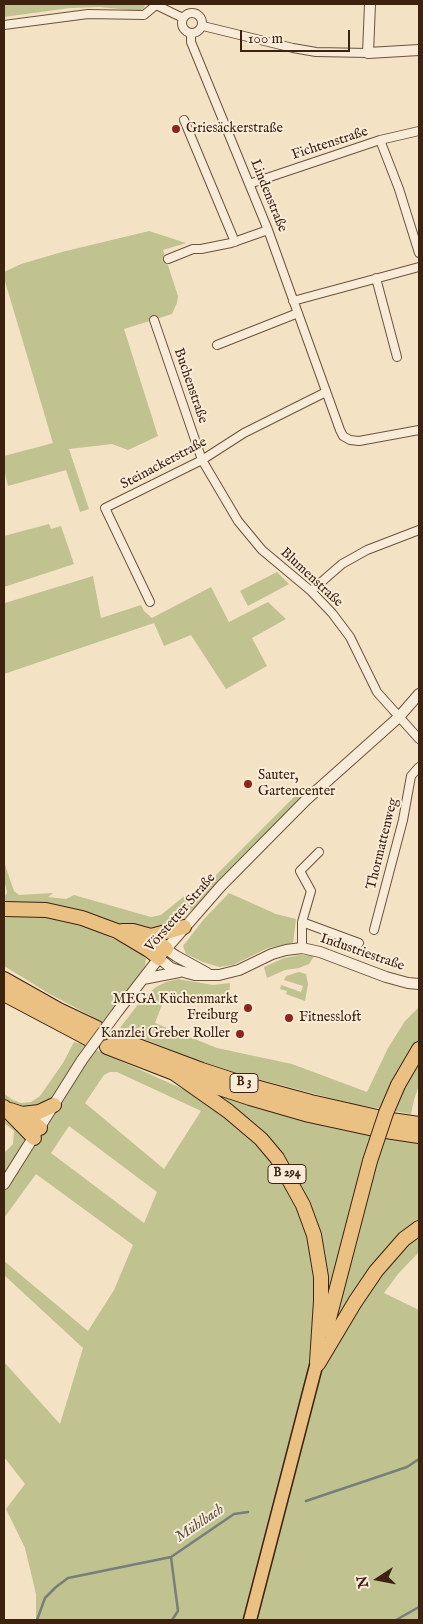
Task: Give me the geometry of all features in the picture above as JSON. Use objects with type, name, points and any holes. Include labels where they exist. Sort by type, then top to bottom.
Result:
[{"type":"highway","points":[[7,911],[46,910],[71,915],[117,931],[149,950],[163,953]]},
{"type":"highway","points":[[117,931],[132,931],[151,936],[184,927]]},
{"type":"highway","points":[[151,936],[163,953]]},
{"type":"highway","points":[[4,979],[59,1010],[93,1033],[4,994]]},
{"type":"highway","name":"B 3","points":[[419,1124],[382,1124],[279,1107],[174,1073],[110,1042],[248,1085],[311,1102],[382,1124],[419,1136]]},
{"type":"highway","name":"B 294","points":[[316,1367],[370,1161],[386,1113],[398,1085],[419,1049]]},
{"type":"highway","name":"B 294","points":[[174,1073],[228,1111],[261,1139],[277,1158],[303,1205],[314,1236],[321,1277],[316,1367]]},
{"type":"highway","points":[[5,1108],[22,1114],[39,1112],[54,1105]]},
{"type":"highway","points":[[5,1108],[37,1133]]},
{"type":"highway","points":[[22,1114],[37,1133]]},
{"type":"highway","points":[[316,1367],[376,1271],[404,1240],[419,1228]]},
{"type":"main road","name":"B 294","points":[[250,1620],[316,1367]]},
{"type":"street","points":[[4,25],[88,14],[144,15],[155,4],[183,18]]},
{"type":"street","points":[[368,53],[370,4]]},
{"type":"street","points":[[194,12],[202,19],[202,26],[200,30],[191,33],[183,28],[183,18],[188,13],[194,12]]},
{"type":"street","points":[[202,26],[316,52],[368,53],[419,50]]},
{"type":"street","name":"Lindenstraße","points":[[191,33],[192,42],[268,230],[343,436],[350,440],[359,441],[419,430]]},
{"type":"street","points":[[184,120],[235,242]]},
{"type":"street","name":"Fichtenstraße","points":[[249,184],[380,140],[419,131]]},
{"type":"street","points":[[380,140],[399,189],[419,253]]},
{"type":"street","points":[[168,259],[194,249],[235,242],[268,230]]},
{"type":"street","points":[[293,300],[419,267]]},
{"type":"street","points":[[376,278],[397,357]]},
{"type":"street","points":[[217,345],[298,313]]},
{"type":"street","name":"Buchenstraße","points":[[154,320],[202,460]]},
{"type":"street","name":"Steinackerstraße","points":[[150,602],[105,508],[202,460],[244,433],[326,392]]},
{"type":"street","name":"Blumenstraße","points":[[202,460],[245,531],[262,550],[311,591],[332,612],[348,634],[377,692],[419,739]]},
{"type":"street","points":[[311,591],[342,564],[367,550],[419,530]]},
{"type":"street","name":"Vörstetter Straße","points":[[4,1184],[82,1060],[184,927],[221,886],[306,800],[399,717],[419,694]]},
{"type":"street","name":"Thormattenweg","points":[[374,930],[403,820],[411,776],[419,767]]},
{"type":"street","points":[[302,948],[302,922],[311,891],[300,871],[320,852]]},
{"type":"street","points":[[302,922],[359,943]]},
{"type":"street","name":"Industriestraße","points":[[163,953],[171,968],[195,975],[210,975],[226,974],[239,970],[272,954],[302,948],[320,952],[408,984],[419,984]]},
{"type":"street","points":[[163,953],[176,956],[210,975]]},
{"type":"street","points":[[143,979],[180,971]]},
{"type":"green space","points":[[4,4],[145,5],[139,11],[100,7],[70,8],[4,17]]},
{"type":"green space","points":[[149,231],[186,243],[163,250],[178,296],[172,314],[124,329],[158,436],[128,450],[112,444],[69,449],[89,509],[80,512],[66,470],[8,486],[4,469],[4,456],[53,443],[4,278],[4,272],[21,264],[62,252]]},
{"type":"green space","points":[[49,524],[51,529],[61,526],[74,564],[4,587],[4,536]]},
{"type":"green space","points":[[277,572],[289,584],[248,606],[240,591]]},
{"type":"green space","points":[[93,576],[101,618],[141,605],[144,611],[152,618],[211,587],[229,622],[268,602],[286,619],[252,638],[267,666],[226,689],[191,635],[164,646],[154,623],[4,674],[4,599],[5,603]]},
{"type":"green space","points":[[297,794],[301,798],[225,874],[198,905],[168,927],[148,931],[4,905],[4,896],[7,892],[4,880],[4,862],[14,891],[19,895],[53,893],[48,897],[66,899],[74,895],[151,917],[161,915],[188,893],[193,898]]},
{"type":"green space","points":[[229,893],[276,914],[296,919],[293,943],[268,948],[233,965],[219,967],[186,954],[183,946],[204,919]]},
{"type":"green space","points":[[17,914],[47,915],[89,927],[138,951],[146,958],[145,966],[104,1023],[48,993],[4,966],[4,918]]},
{"type":"green space","points":[[300,955],[314,956],[309,964],[285,970],[267,978],[264,967],[284,958]]},
{"type":"green space","points":[[299,972],[306,974],[308,984],[305,1001],[286,994],[287,991],[280,989],[281,985],[301,992],[303,986],[284,980],[286,976]]},
{"type":"green space","points":[[178,979],[213,985],[230,983],[229,999],[189,1000],[188,1005],[165,997],[155,1023],[217,1048],[292,1064],[367,1092],[388,1048],[405,1021],[419,1007],[419,1085],[411,1114],[353,1104],[243,1075],[188,1057],[119,1029],[143,998],[156,987]]},
{"type":"green space","points":[[74,1042],[85,1045],[194,1094],[204,1088],[419,1140],[419,1252],[398,1274],[384,1293],[419,1310],[419,1620],[36,1620],[36,1594],[25,1548],[6,1509],[25,1484],[4,1457],[4,1362],[60,1424],[83,1348],[4,1275],[4,1261],[88,1331],[114,1290],[133,1245],[36,1174],[4,1218],[4,1153],[13,1144],[14,1131],[4,1123],[4,1094],[21,1103],[31,1102],[40,1096],[63,1063]],"holes":[[[110,1072],[117,1072],[201,1111],[164,1169],[85,1103],[104,1075]],[[69,1126],[157,1192],[144,1223],[51,1153]]]},
{"type":"waterway","name":"Mühlbach","points":[[306,1501],[407,1467],[419,1459]]},
{"type":"waterway","name":"Mühlbach","points":[[172,1620],[178,1611],[171,1557],[234,1514],[248,1512]]},
{"type":"waterway","points":[[37,1620],[45,1598],[68,1578],[171,1557]]},
{"type":"waterway","points":[[396,1620],[419,1607]]},
{"type":"place","name":"Griesäckerstraße","points":[[176,129]]},
{"type":"place","name":"Sauter, Gartencenter","points":[[248,784]]},
{"type":"place","name":"MEGA Küchenmarkt Freiburg","points":[[248,1008]]},
{"type":"place","name":"Fitnessloft","points":[[289,1018]]},
{"type":"place","name":"Kanzlei Greber Roller","points":[[240,1034]]}]
